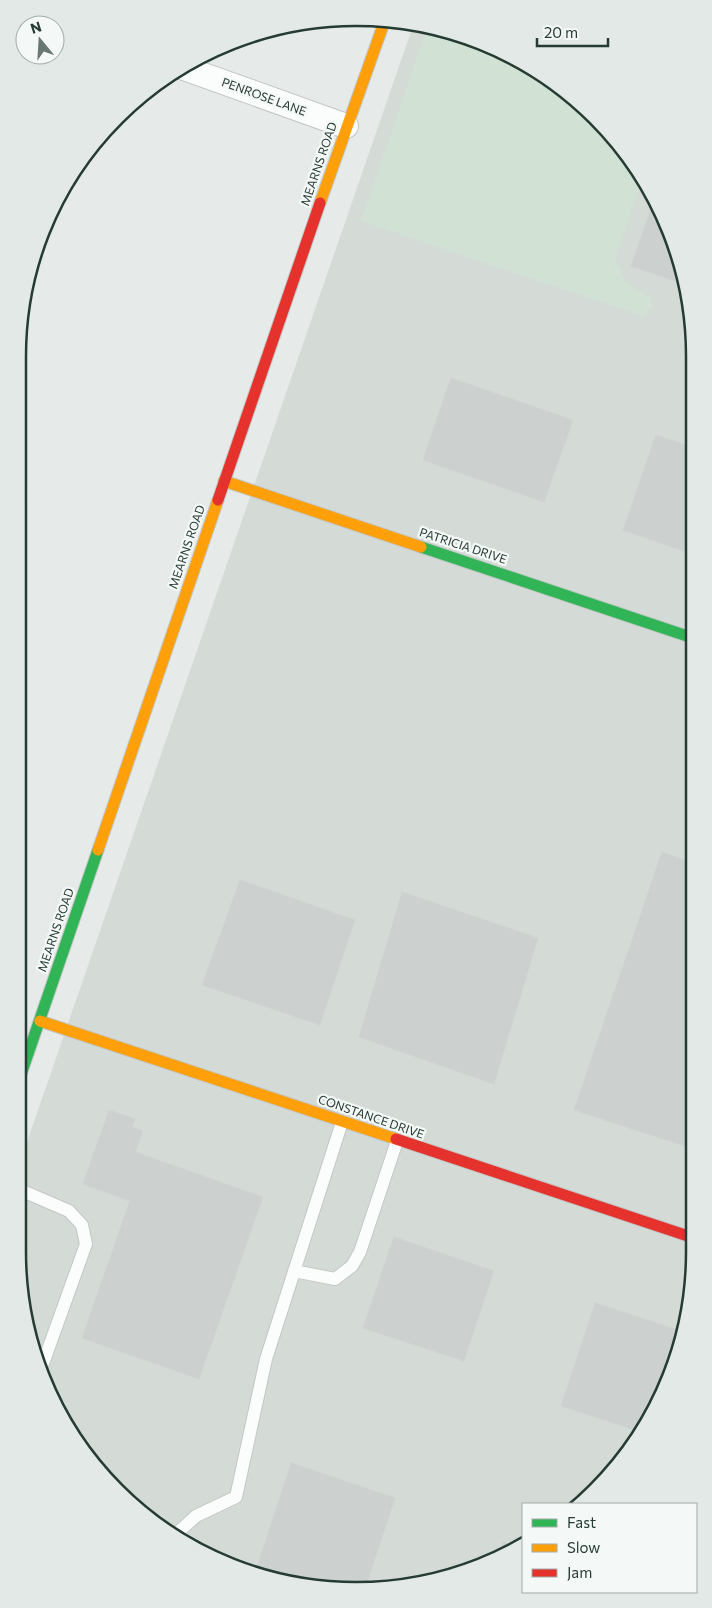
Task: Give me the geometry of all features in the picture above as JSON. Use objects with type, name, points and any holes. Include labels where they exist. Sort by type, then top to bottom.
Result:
[{"type":"street","name":"MEARNS ROAD","points":[[26,1060],[346,126],[382,27]]},
{"type":"street","name":"PENROSE LANE","points":[[191,70],[346,126]]},
{"type":"street","name":"PATRICIA DRIVE","points":[[224,481],[686,636]]},
{"type":"street","name":"CONSTANCE DRIVE","points":[[40,1021],[686,1235]]},
{"type":"lane","points":[[180,1531],[196,1516],[236,1497],[266,1359],[342,1122]]},
{"type":"lane","points":[[294,1271],[335,1279],[352,1266],[360,1252],[397,1141]]},
{"type":"lane","points":[[26,1193],[69,1211],[82,1225],[86,1244],[45,1359]]},
{"type":"shaded area","points":[[411,31],[441,37],[482,51],[521,70],[557,94],[589,123],[618,155],[642,191],[661,230],[675,271],[683,313],[686,356],[686,1252],[683,1295],[675,1337],[661,1378],[642,1417],[618,1453],[589,1485],[570,1503],[522,1503],[522,1537],[482,1557],[441,1571],[399,1579],[356,1582],[313,1579],[271,1571],[230,1557],[191,1538],[155,1514],[139,1500],[94,1453],[60,1398],[37,1337],[29,1295],[26,1252],[26,1145]]},
{"type":"green space","points":[[425,34],[441,37],[502,60],[557,94],[589,123],[618,155],[640,187],[615,259],[626,283],[651,298],[652,307],[644,316],[361,221]]},
{"type":"building","points":[[651,208],[661,230],[677,282],[631,266]]},
{"type":"building","points":[[451,378],[573,420],[544,502],[423,460]]},
{"type":"building","points":[[656,435],[686,445],[686,552],[623,530]]},
{"type":"building","points":[[662,852],[686,861],[686,1146],[574,1110]]},
{"type":"building","points":[[240,880],[355,920],[320,1025],[202,985]]},
{"type":"building","points":[[402,892],[538,938],[494,1084],[359,1037]]},
{"type":"building","points":[[109,1110],[135,1119],[132,1127],[143,1131],[135,1152],[263,1197],[199,1379],[82,1338],[130,1201],[83,1184]]},
{"type":"building","points":[[394,1237],[494,1271],[464,1361],[363,1328]]},
{"type":"building","points":[[595,1303],[676,1330],[661,1378],[642,1417],[634,1430],[561,1406]]},
{"type":"building","points":[[291,1463],[395,1498],[367,1581],[313,1579],[257,1566]]},
{"type":"building","points":[[503,1542],[509,1544],[502,1548]]},
{"type":"traffic: fast","points":[[421,547],[686,636]]},
{"type":"traffic: fast","points":[[26,1060],[98,850]]},
{"type":"traffic: slow","points":[[320,203],[382,27]]},
{"type":"traffic: slow","points":[[224,481],[421,547]]},
{"type":"traffic: slow","points":[[98,850],[218,500]]},
{"type":"traffic: slow","points":[[40,1021],[396,1139]]},
{"type":"traffic: jam","points":[[218,500],[320,203]]},
{"type":"traffic: jam","points":[[396,1139],[686,1235]]}]
